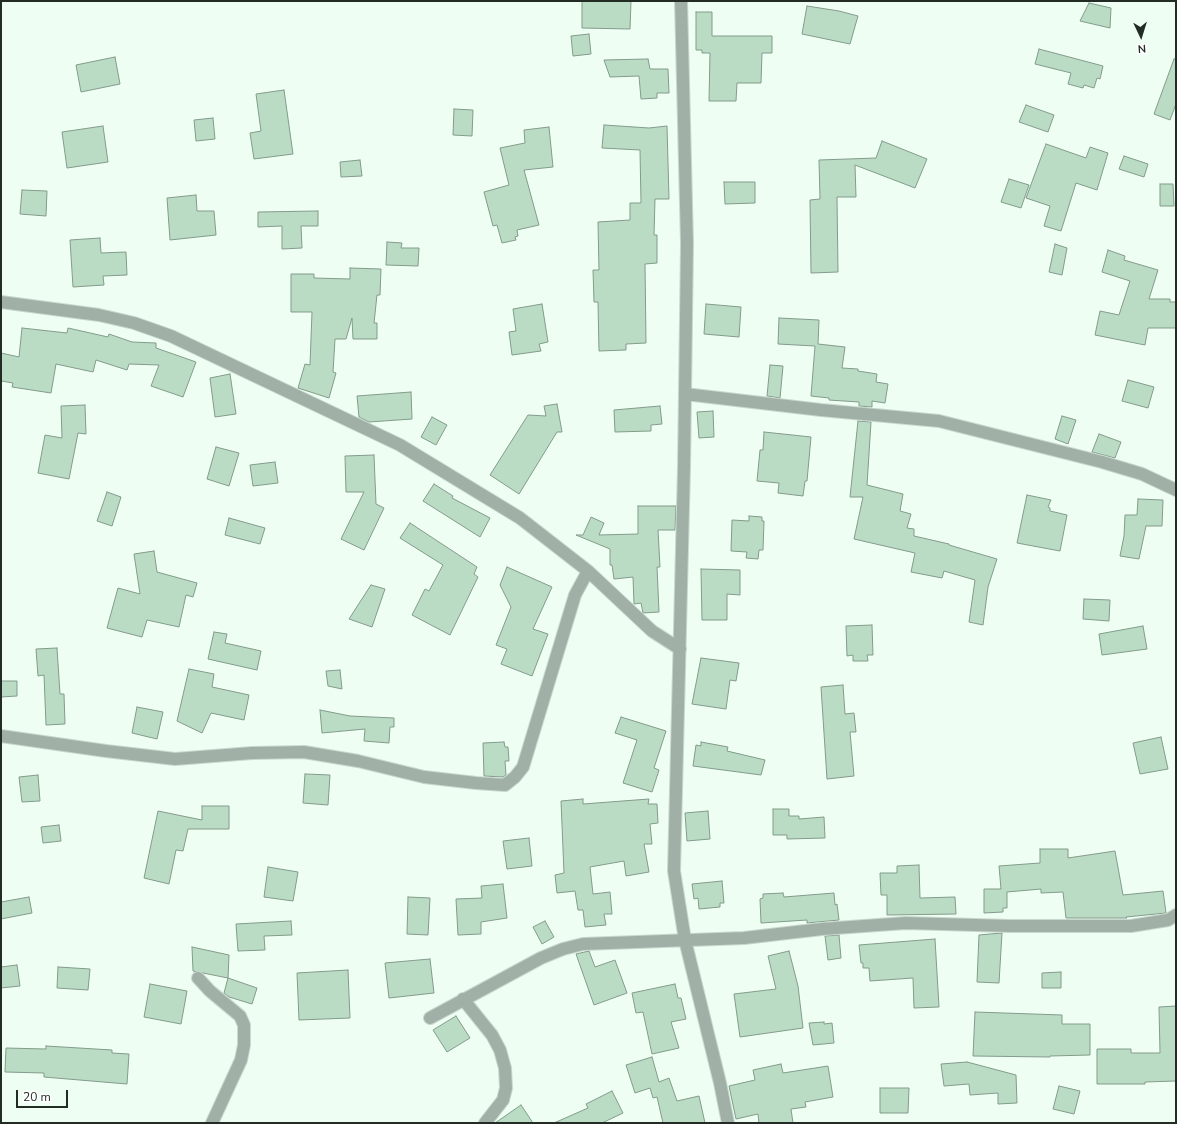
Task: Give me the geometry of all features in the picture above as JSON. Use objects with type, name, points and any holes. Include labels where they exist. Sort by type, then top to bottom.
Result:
[{"type":"street","points":[[681,1],[687,244],[680,649],[674,871],[685,940],[720,1083],[728,1123]]},
{"type":"street","points":[[1,302],[99,315],[134,323],[171,336],[400,445],[520,518],[588,571],[652,632],[680,649]]},
{"type":"street","points":[[685,394],[821,410],[939,421],[1102,462],[1142,474],[1176,490]]},
{"type":"street","points":[[1,736],[175,759],[304,752],[358,761],[424,777],[505,785],[516,777],[523,767],[575,595],[588,571]]},
{"type":"street","points":[[430,1018],[541,958],[574,946],[744,938],[822,929],[906,923],[1010,926],[1131,926],[1168,920],[1176,915]]},
{"type":"street","points":[[198,978],[210,991],[240,1016],[244,1025],[244,1045],[241,1060],[212,1123]]},
{"type":"street","points":[[463,999],[492,1035],[500,1050],[505,1068],[506,1088],[503,1100],[485,1123]]},
{"type":"building","points":[[582,1],[631,1],[630,29],[582,28]]},
{"type":"building","points":[[1089,3],[1111,8],[1110,28],[1080,21]]},
{"type":"building","points":[[807,6],[839,11],[858,16],[850,44],[802,34]]},
{"type":"building","points":[[696,12],[712,12],[712,36],[772,36],[772,53],[762,53],[761,83],[737,83],[736,101],[709,101],[710,53],[702,53],[702,50],[696,50]]},
{"type":"building","points":[[589,34],[591,54],[573,56],[571,36]]},
{"type":"building","points":[[1039,49],[1103,66],[1100,79],[1097,78],[1094,88],[1084,85],[1083,88],[1068,84],[1071,73],[1035,64]]},
{"type":"building","points":[[115,57],[120,84],[81,92],[76,65]]},
{"type":"building","points":[[648,59],[650,69],[668,69],[669,93],[657,93],[657,98],[641,99],[639,76],[610,77],[604,60]]},
{"type":"building","points":[[1174,59],[1176,59],[1176,104],[1170,120],[1154,114]]},
{"type":"building","points":[[284,90],[293,154],[254,159],[250,133],[261,131],[256,94]]},
{"type":"building","points":[[1026,105],[1054,115],[1048,132],[1019,122]]},
{"type":"building","points":[[454,109],[473,110],[472,136],[453,135]]},
{"type":"building","points":[[213,118],[215,139],[196,141],[194,120]]},
{"type":"building","points":[[604,125],[649,128],[667,126],[669,199],[655,199],[654,235],[657,235],[657,263],[645,264],[646,343],[626,344],[626,350],[599,351],[598,302],[594,302],[593,270],[599,270],[598,222],[630,220],[630,203],[641,203],[640,150],[602,148]]},
{"type":"building","points":[[103,126],[108,162],[67,168],[62,132]]},
{"type":"building","points":[[549,127],[553,167],[524,170],[539,225],[517,230],[518,236],[515,237],[516,240],[502,243],[497,225],[493,226],[484,192],[509,185],[500,148],[525,143],[524,130]]},
{"type":"building","points":[[882,141],[927,159],[915,188],[855,165],[856,197],[837,197],[838,272],[811,273],[810,200],[820,199],[819,160],[876,158]]},
{"type":"building","points":[[1046,144],[1086,158],[1090,147],[1108,153],[1097,190],[1076,183],[1061,231],[1044,226],[1050,206],[1026,198]]},
{"type":"building","points":[[1124,156],[1148,164],[1144,177],[1119,169]]},
{"type":"building","points":[[360,160],[362,176],[341,177],[340,162]]},
{"type":"building","points":[[1009,179],[1029,185],[1021,208],[1001,202]]},
{"type":"building","points":[[724,182],[755,182],[755,203],[725,204]]},
{"type":"building","points":[[1160,184],[1173,184],[1174,206],[1160,206]]},
{"type":"building","points":[[22,190],[47,191],[46,216],[20,214]]},
{"type":"building","points":[[196,195],[197,211],[214,211],[216,235],[170,240],[167,198]]},
{"type":"building","points":[[318,211],[318,226],[301,226],[302,248],[282,249],[282,226],[258,227],[258,212]]},
{"type":"building","points":[[100,238],[101,253],[126,252],[127,275],[103,276],[104,285],[73,287],[70,240]]},
{"type":"building","points":[[387,242],[402,243],[401,248],[419,248],[418,266],[386,265]]},
{"type":"building","points":[[1055,244],[1067,248],[1062,275],[1049,272]]},
{"type":"building","points":[[1108,250],[1125,256],[1124,260],[1158,270],[1149,299],[1170,299],[1170,302],[1176,302],[1176,328],[1148,328],[1145,345],[1095,335],[1100,311],[1119,315],[1130,281],[1102,272]]},
{"type":"building","points":[[350,268],[381,269],[380,295],[377,295],[374,323],[377,323],[377,339],[353,339],[352,318],[346,339],[335,339],[333,372],[336,373],[329,398],[298,388],[305,364],[310,365],[312,312],[291,312],[291,274],[314,274],[314,278],[350,279]]},
{"type":"building","points":[[542,304],[548,342],[539,344],[541,351],[512,355],[509,332],[516,331],[513,309]]},
{"type":"building","points":[[706,304],[741,307],[739,337],[704,334]]},
{"type":"building","points":[[779,318],[819,320],[818,344],[845,347],[842,368],[858,369],[858,371],[877,374],[876,382],[888,384],[885,403],[872,401],[872,407],[859,406],[859,402],[829,400],[829,398],[811,396],[815,346],[778,344]]},
{"type":"building","points":[[22,328],[67,333],[68,328],[108,337],[109,334],[132,342],[156,343],[156,348],[196,362],[183,397],[151,386],[159,365],[129,364],[127,370],[96,360],[93,372],[56,364],[51,393],[12,387],[13,383],[1,381],[1,353],[19,357]]},
{"type":"building","points":[[770,365],[783,366],[780,398],[767,396]]},
{"type":"building","points":[[230,374],[236,414],[215,417],[210,378]]},
{"type":"building","points":[[1128,380],[1154,387],[1148,408],[1122,401]]},
{"type":"building","points":[[411,392],[412,419],[369,422],[359,417],[357,396]]},
{"type":"building","points":[[557,404],[562,432],[557,432],[519,494],[490,475],[528,415],[546,416],[544,406]]},
{"type":"building","points":[[85,405],[86,434],[78,433],[69,479],[38,473],[45,435],[62,438],[61,406]]},
{"type":"building","points":[[660,406],[662,424],[651,425],[651,431],[615,432],[614,410]]},
{"type":"building","points":[[713,411],[714,437],[699,438],[697,412]]},
{"type":"building","points":[[1062,416],[1076,420],[1068,444],[1055,439]]},
{"type":"building","points":[[432,417],[447,425],[436,445],[421,437]]},
{"type":"building","points":[[858,421],[871,422],[867,485],[903,494],[900,511],[911,514],[907,528],[914,529],[914,536],[949,544],[997,559],[988,587],[983,625],[969,622],[975,580],[944,571],[942,578],[911,572],[915,553],[854,539],[863,497],[850,497]]},
{"type":"building","points":[[764,432],[811,437],[807,481],[805,481],[803,496],[778,493],[779,483],[757,481],[760,450],[763,450]]},
{"type":"building","points":[[1099,434],[1121,442],[1115,458],[1092,452]]},
{"type":"building","points":[[216,447],[239,453],[229,486],[207,479]]},
{"type":"building","points":[[374,455],[376,504],[384,508],[364,550],[341,539],[364,492],[346,492],[345,456]]},
{"type":"building","points":[[275,462],[278,483],[253,486],[250,465]]},
{"type":"building","points":[[434,484],[453,496],[452,498],[490,518],[480,537],[423,501]]},
{"type":"building","points":[[107,492],[121,497],[112,526],[97,521]]},
{"type":"building","points":[[1027,495],[1051,500],[1048,507],[1050,508],[1050,511],[1067,515],[1060,551],[1017,543]]},
{"type":"building","points":[[1138,499],[1163,500],[1162,526],[1146,526],[1139,559],[1120,556],[1124,536],[1125,515],[1137,515]]},
{"type":"building","points":[[638,506],[676,506],[675,530],[658,530],[660,567],[657,567],[659,612],[643,613],[641,603],[634,604],[633,577],[614,579],[612,565],[610,565],[610,549],[576,535],[583,535],[591,517],[604,523],[599,535],[638,534]]},
{"type":"building","points":[[749,516],[762,517],[762,521],[764,521],[763,550],[759,550],[758,559],[746,558],[747,552],[731,551],[732,520],[749,521]]},
{"type":"building","points":[[229,518],[265,528],[260,544],[225,535]]},
{"type":"building","points":[[410,523],[477,567],[474,574],[478,577],[450,635],[412,615],[425,589],[429,591],[443,565],[400,538]]},
{"type":"building","points":[[154,551],[157,572],[197,583],[193,597],[186,595],[179,627],[147,620],[142,637],[107,628],[118,588],[140,594],[134,554]]},
{"type":"building","points":[[507,567],[552,587],[533,629],[548,634],[532,676],[501,664],[507,649],[496,645],[511,607],[500,585]]},
{"type":"building","points":[[701,569],[740,570],[740,595],[727,594],[727,620],[702,620]]},
{"type":"building","points":[[371,585],[385,589],[372,627],[349,619]]},
{"type":"building","points":[[1084,599],[1110,600],[1109,621],[1083,619]]},
{"type":"building","points":[[872,625],[873,655],[867,655],[868,661],[853,661],[853,655],[847,656],[846,626]]},
{"type":"building","points":[[1143,626],[1147,649],[1102,655],[1099,634]]},
{"type":"building","points":[[214,632],[227,634],[225,643],[261,651],[257,670],[208,659]]},
{"type":"building","points":[[57,648],[60,694],[64,694],[65,724],[46,725],[44,675],[38,676],[36,649]]},
{"type":"building","points":[[701,658],[739,663],[736,681],[730,680],[726,709],[692,704]]},
{"type":"building","points":[[189,669],[214,674],[212,687],[249,695],[244,720],[211,713],[202,733],[177,721]]},
{"type":"building","points":[[340,670],[342,689],[328,686],[326,671]]},
{"type":"building","points":[[1,681],[17,681],[17,696],[1,697]]},
{"type":"building","points":[[843,685],[845,714],[854,713],[856,732],[850,732],[854,776],[827,779],[821,687]]},
{"type":"building","points":[[137,707],[163,712],[157,739],[132,733]]},
{"type":"building","points":[[320,710],[350,716],[394,718],[394,727],[390,727],[389,743],[364,741],[365,729],[322,733]]},
{"type":"building","points":[[621,717],[666,731],[654,768],[659,770],[652,792],[623,783],[637,740],[615,733]]},
{"type":"building","points":[[1161,737],[1168,769],[1140,774],[1133,743]]},
{"type":"building","points":[[504,742],[505,747],[508,747],[509,761],[505,761],[506,775],[503,777],[484,776],[483,743]]},
{"type":"building","points":[[701,742],[728,747],[727,751],[765,760],[761,775],[693,766],[696,745],[701,746]]},
{"type":"building","points":[[305,774],[330,775],[328,805],[303,803]]},
{"type":"building","points":[[38,775],[40,801],[22,802],[19,777]]},
{"type":"building","points":[[583,799],[583,804],[649,799],[648,804],[657,804],[658,823],[650,824],[652,844],[644,844],[649,872],[626,876],[624,861],[590,867],[593,894],[610,892],[612,914],[604,914],[606,925],[585,927],[583,910],[578,910],[575,891],[557,893],[555,875],[564,873],[561,801]]},
{"type":"building","points":[[202,806],[229,806],[229,829],[188,829],[183,851],[176,850],[169,884],[144,878],[158,811],[202,820]]},
{"type":"building","points":[[773,809],[789,809],[789,816],[799,816],[799,819],[824,817],[825,838],[787,839],[787,835],[773,835]]},
{"type":"building","points":[[708,811],[710,839],[687,841],[685,813]]},
{"type":"building","points":[[59,825],[61,841],[43,843],[41,827]]},
{"type":"building","points":[[529,838],[532,866],[507,869],[503,841]]},
{"type":"building","points":[[1040,849],[1068,849],[1068,858],[1115,851],[1123,895],[1163,891],[1166,913],[1126,917],[1127,918],[1066,918],[1063,892],[1041,893],[1041,889],[1007,892],[1007,908],[1003,908],[1003,912],[984,913],[984,889],[1001,889],[999,866],[1040,863]]},
{"type":"building","points":[[919,865],[920,898],[955,897],[956,914],[887,915],[887,895],[881,895],[880,873],[897,873],[897,866]]},
{"type":"building","points":[[268,867],[298,872],[293,901],[264,897]]},
{"type":"building","points":[[722,881],[724,903],[720,903],[720,907],[699,909],[698,898],[694,899],[692,884]]},
{"type":"building","points":[[503,884],[507,918],[481,922],[481,934],[458,935],[456,899],[482,898],[481,886]]},
{"type":"building","points":[[783,893],[784,897],[834,893],[835,905],[837,904],[839,920],[807,923],[807,920],[761,923],[760,899],[763,898],[763,894]]},
{"type":"building","points":[[29,897],[32,913],[1,919],[1,902]]},
{"type":"building","points":[[408,897],[430,898],[428,935],[407,934]]},
{"type":"building","points":[[291,921],[292,935],[264,936],[265,950],[238,951],[236,924]]},
{"type":"building","points":[[545,921],[554,937],[542,944],[533,927]]},
{"type":"building","points":[[1002,933],[999,983],[977,982],[979,935]]},
{"type":"building","points":[[839,935],[841,958],[828,960],[825,936]]},
{"type":"building","points":[[935,939],[939,1007],[914,1008],[913,978],[870,981],[869,968],[863,968],[863,963],[861,963],[859,945]]},
{"type":"building","points":[[192,947],[229,955],[228,978],[193,971]]},
{"type":"building","points":[[589,951],[595,967],[615,960],[627,993],[594,1005],[576,954]]},
{"type":"building","points":[[789,951],[798,986],[803,1028],[740,1037],[734,994],[776,989],[768,956]]},
{"type":"building","points":[[430,959],[434,993],[389,998],[385,963]]},
{"type":"building","points":[[17,965],[20,986],[1,988],[1,967]]},
{"type":"building","points":[[58,967],[90,969],[88,990],[57,988]]},
{"type":"building","points":[[348,970],[350,1018],[299,1020],[297,973]]},
{"type":"building","points":[[1061,972],[1061,988],[1042,988],[1042,973]]},
{"type":"building","points":[[228,978],[257,988],[252,1004],[229,997],[224,993]]},
{"type":"building","points":[[150,984],[187,991],[181,1024],[144,1017]]},
{"type":"building","points":[[675,984],[678,998],[681,998],[686,1019],[671,1022],[679,1048],[652,1054],[643,1012],[636,1013],[632,993]]},
{"type":"building","points":[[1176,1006],[1176,1081],[1145,1082],[1145,1084],[1097,1084],[1097,1049],[1131,1049],[1131,1053],[1160,1053],[1159,1007]]},
{"type":"building","points":[[975,1012],[1062,1015],[1062,1024],[1090,1024],[1090,1055],[1050,1057],[973,1056]]},
{"type":"building","points":[[456,1016],[470,1038],[447,1052],[433,1030]]},
{"type":"building","points":[[824,1022],[824,1024],[832,1023],[834,1043],[813,1045],[809,1023]]},
{"type":"building","points":[[46,1046],[112,1050],[112,1053],[129,1054],[127,1084],[44,1077],[44,1073],[5,1072],[6,1048],[46,1049]]},
{"type":"building","points":[[652,1057],[659,1082],[669,1078],[677,1101],[699,1096],[705,1123],[663,1123],[657,1097],[653,1098],[650,1088],[635,1093],[626,1065]]},
{"type":"building","points":[[967,1062],[1016,1075],[1017,1103],[998,1104],[998,1093],[970,1095],[969,1084],[944,1086],[941,1064]]},
{"type":"building","points":[[781,1064],[783,1073],[828,1066],[833,1097],[805,1102],[806,1107],[791,1109],[793,1123],[759,1123],[758,1114],[736,1119],[729,1086],[755,1080],[753,1070]]},
{"type":"building","points":[[1059,1086],[1080,1091],[1074,1114],[1053,1109]]},
{"type":"building","points":[[880,1088],[909,1088],[908,1113],[880,1113]]},
{"type":"building","points":[[612,1091],[623,1113],[602,1123],[554,1123],[588,1108],[586,1104]]},
{"type":"building","points":[[521,1105],[533,1123],[495,1123]]}]
